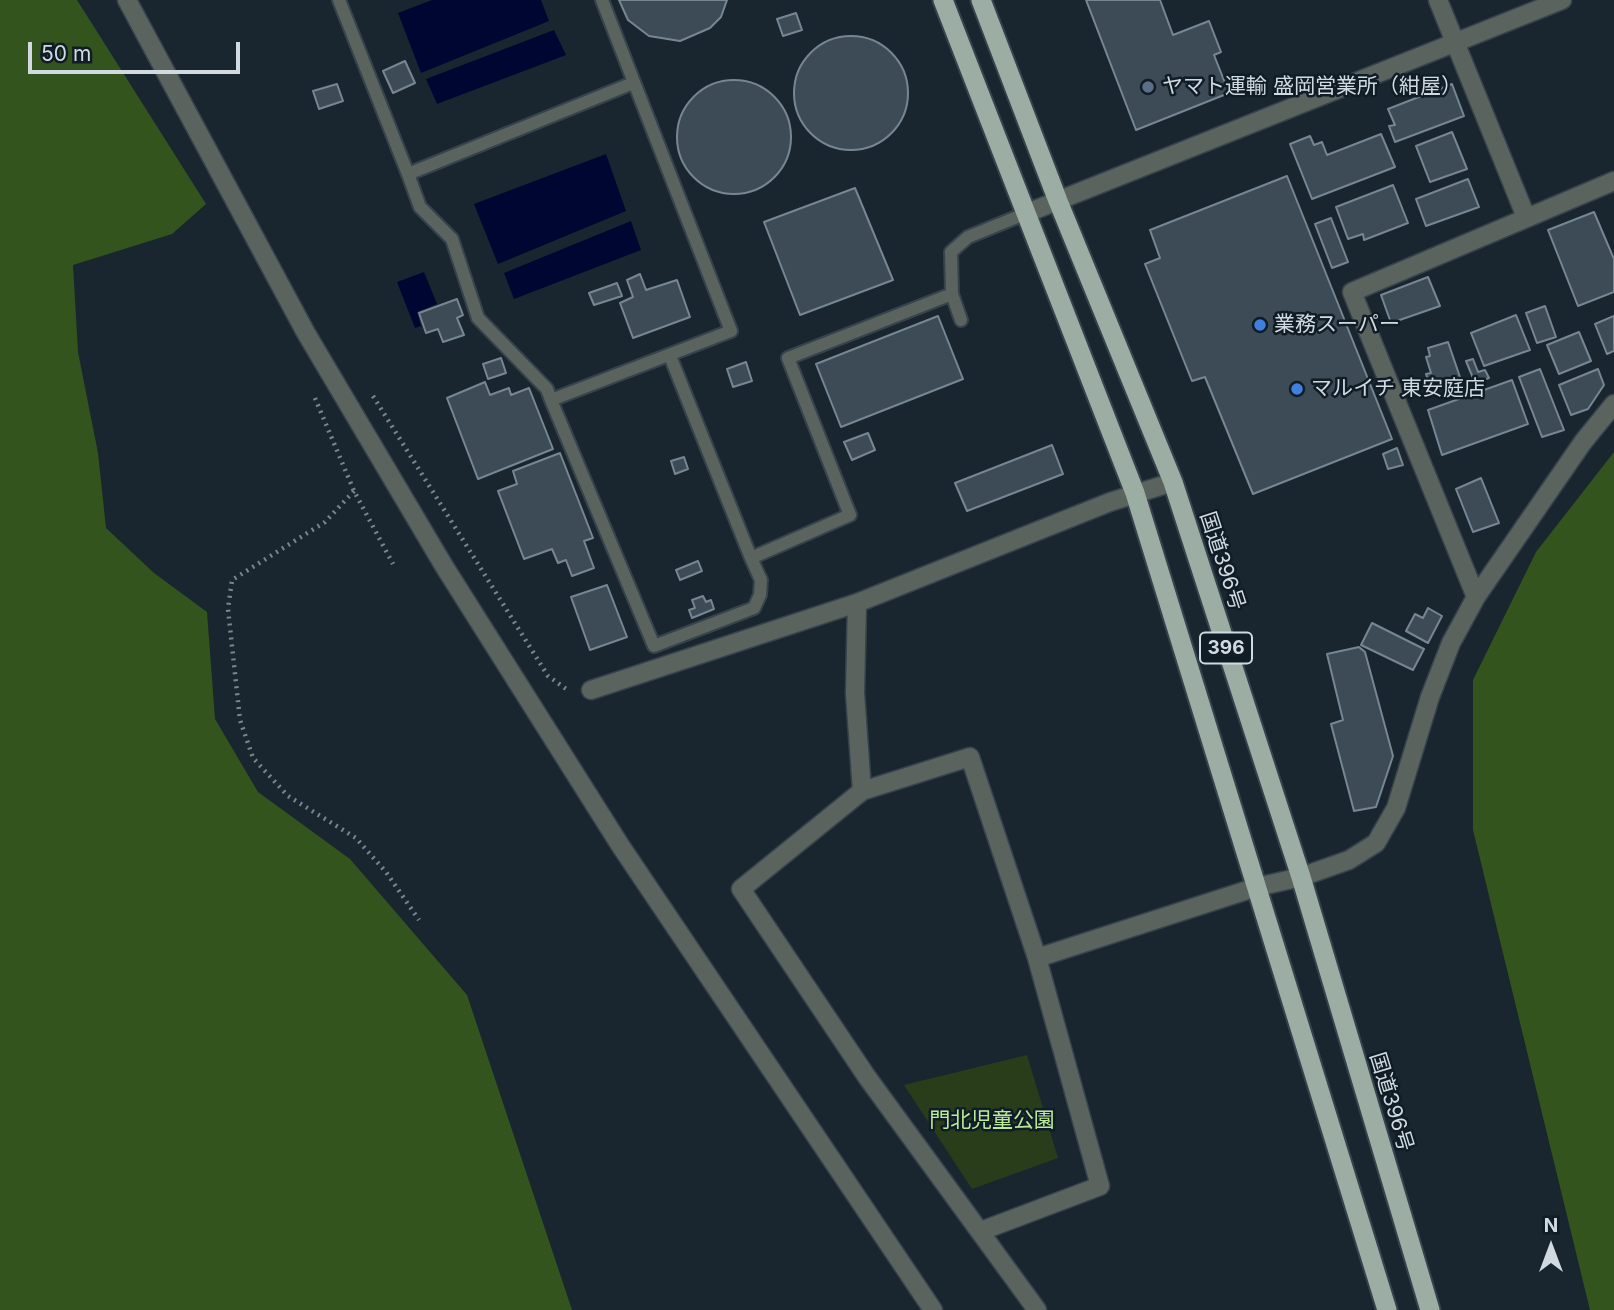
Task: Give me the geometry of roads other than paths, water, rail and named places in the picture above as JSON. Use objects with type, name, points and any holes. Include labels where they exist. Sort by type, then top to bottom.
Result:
[{"type":"highway","name":"396","points":[[943,0],[1135,493],[1387,1310]]},
{"type":"highway","name":"国道396号","points":[[981,0],[1058,201],[1172,482],[1301,877],[1430,1310]]},
{"type":"street","points":[[127,0],[306,333],[444,566],[620,845],[933,1310]]},
{"type":"street","points":[[1438,0],[1526,217]]},
{"type":"street","points":[[1027,213],[1562,0]]},
{"type":"street","points":[[1476,597],[1352,292],[1614,181]]},
{"type":"street","points":[[1037,958],[1257,887],[1301,877],[1349,860],[1376,843],[1396,808],[1430,697],[1451,643],[1476,597],[1583,442],[1614,404]]},
{"type":"street","points":[[591,690],[857,603],[1135,493],[1172,482]]},
{"type":"street","points":[[857,603],[855,693],[862,791]]},
{"type":"street","points":[[981,1231],[1100,1186],[1037,958],[970,757],[862,791],[741,889],[867,1077],[1037,1310]]},
{"type":"lane","points":[[339,0],[420,207],[452,239],[478,318],[547,389],[654,646],[754,608],[760,595],[761,580],[670,356]]},
{"type":"lane","points":[[551,400],[731,331],[601,0]]},
{"type":"lane","points":[[408,174],[633,83]]},
{"type":"lane","points":[[961,320],[952,294],[951,252],[968,237],[1027,213]]},
{"type":"lane","points":[[751,558],[850,516],[788,358],[952,294]]},
{"type":"water","points":[[432,0],[541,0],[549,21],[421,73],[398,13]]},
{"type":"water","points":[[554,30],[566,55],[437,104],[426,79]]},
{"type":"water","points":[[606,154],[626,211],[498,264],[474,204]]},
{"type":"water","points":[[631,221],[641,250],[514,299],[504,273]]},
{"type":"water","points":[[424,272],[437,304],[417,312],[421,326],[415,328],[397,282]]},
{"type":"place","name":"ヤマト運輸 盛岡営業所（紺屋）","points":[[1148,87]]},
{"type":"place","name":"業務スーパー","points":[[1260,325]]},
{"type":"place","name":"マルイチ 東安庭店","points":[[1297,389]]},
{"type":"park label","name":"門北児童公園","points":[[992,1121]]}]
